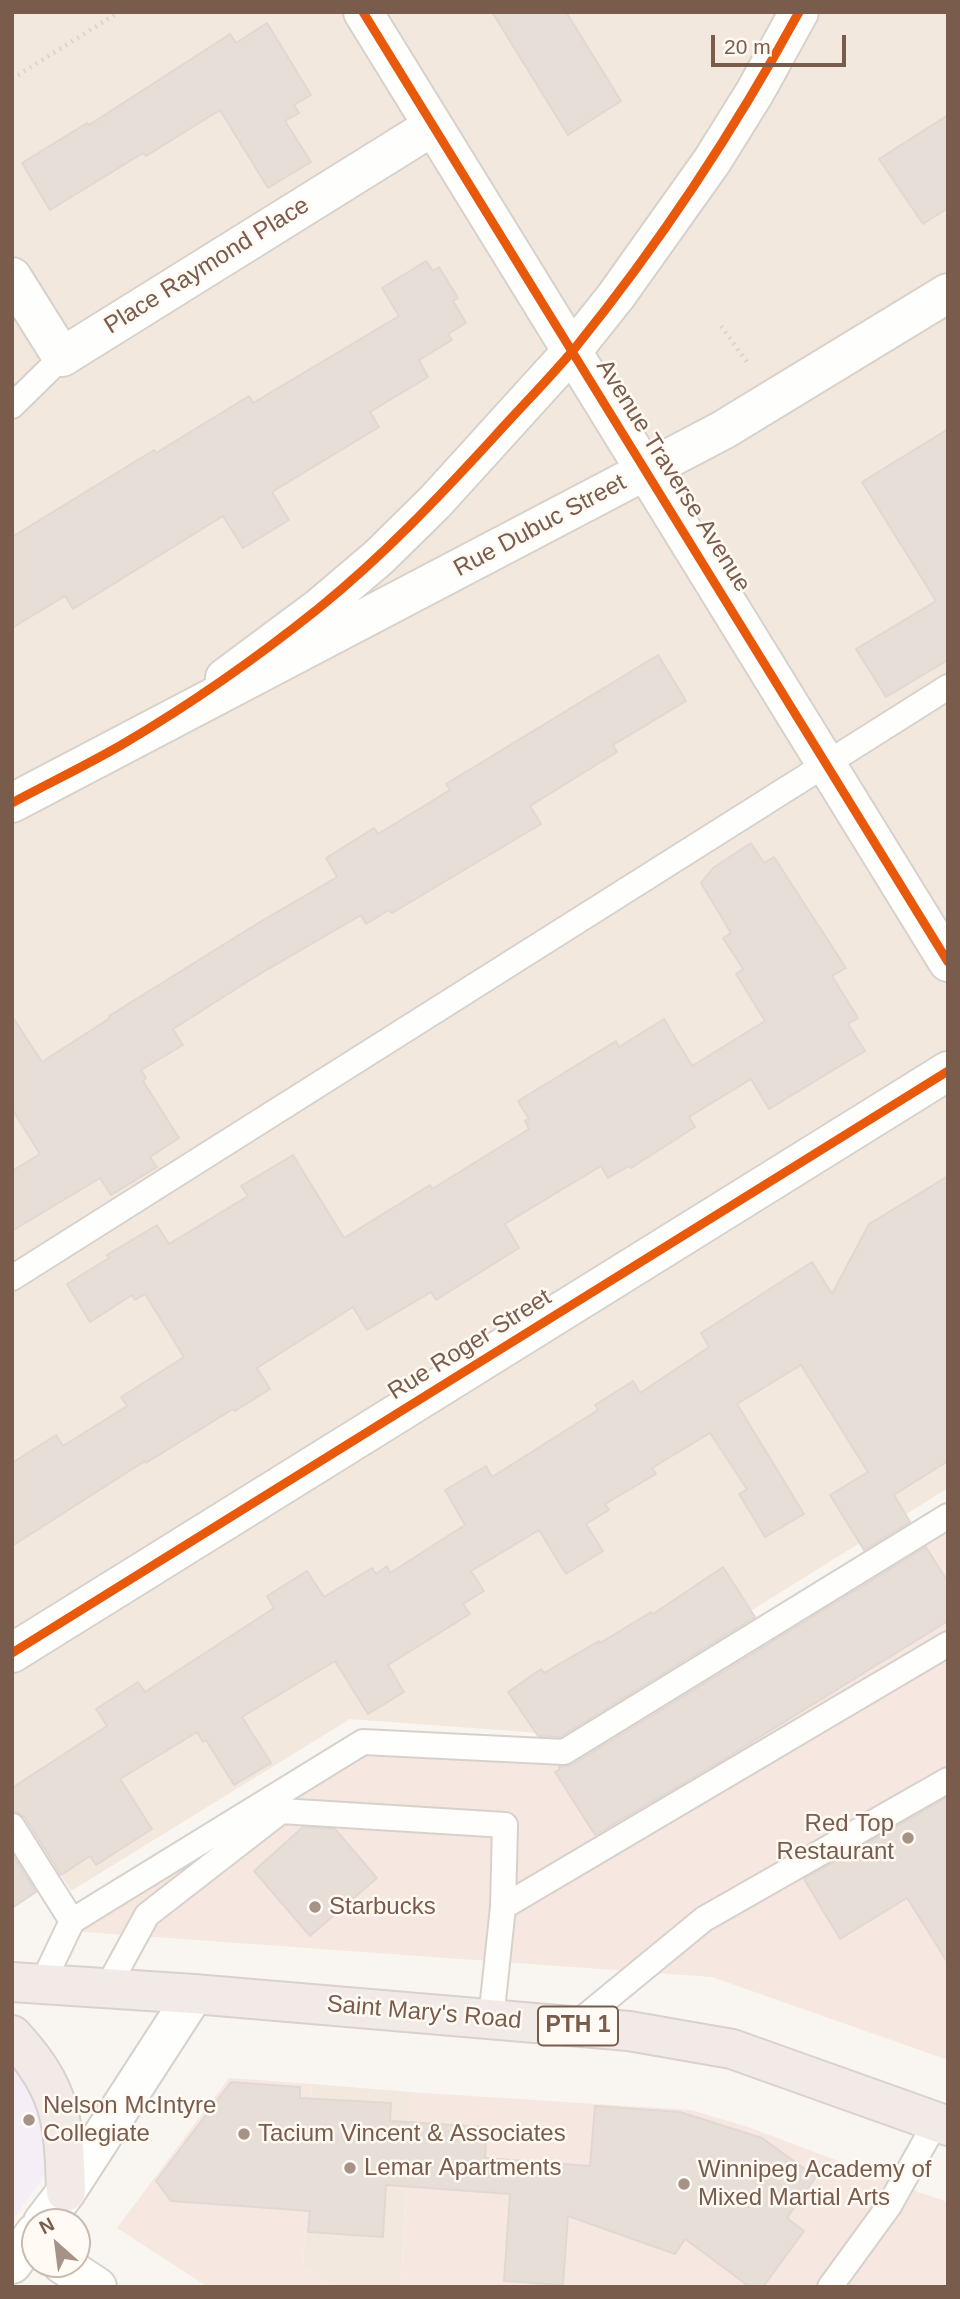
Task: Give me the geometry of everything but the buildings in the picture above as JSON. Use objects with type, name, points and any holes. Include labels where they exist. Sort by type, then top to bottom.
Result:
[{"type":"highway","name":"Saint Mary's Road","points":[[27,1983],[194,1994],[629,2031],[732,2049],[942,2124]]},
{"type":"highway","points":[[12,2035],[39,2066],[60,2111],[65,2139],[44,2208]]},
{"type":"street","name":"Avenue Traverse Avenue","points":[[363,12],[948,962]]},
{"type":"street","points":[[12,803],[123,743],[240,668],[319,608],[378,558],[435,502],[573,350],[612,301],[712,161],[755,92],[799,12]]},
{"type":"street","name":"Place Raymond Place","points":[[62,357],[433,125]]},
{"type":"street","points":[[12,277],[62,357]]},
{"type":"street","name":"Rue Dubuc Street","points":[[123,743],[723,430],[948,293]]},
{"type":"street","name":"Rue Roger Street","points":[[12,1653],[948,1071]]},
{"type":"street","points":[[53,2208],[194,1994]]},
{"type":"lane","points":[[12,406],[62,357]]},
{"type":"lane","points":[[12,1278],[948,687]]},
{"type":"lane","points":[[27,1983],[72,1921],[363,1742],[564,1752],[948,1516]]},
{"type":"lane","points":[[503,1906],[948,1644]]},
{"type":"lane","points":[[575,2025],[704,1919],[948,1780]]},
{"type":"lane","points":[[107,1988],[147,1915],[281,1811],[505,1825],[503,1906],[491,2019]]},
{"type":"lane","points":[[12,1826],[72,1921]]},
{"type":"lane","points":[[830,2287],[889,2206],[942,2124]]},
{"type":"path","points":[[12,79],[119,12]]},
{"type":"shaded area","points":[[12,12],[948,12],[948,1488],[553,1734],[350,1719],[71,1891],[12,1799]]},
{"type":"shaded area","points":[[948,1519],[948,2060],[712,1977],[71,1931],[362,1746],[563,1756]]},
{"type":"shaded area","name":"Nelson McIntyre Collegiate","points":[[12,2059],[41,2094],[48,2171],[12,2221]]},
{"type":"shaded area","points":[[229,2078],[312,2084],[303,2267],[332,2287],[208,2287],[117,2228]]},
{"type":"shaded area","points":[[312,2084],[410,2092],[401,2287],[332,2287],[303,2267]]},
{"type":"shaded area","points":[[410,2092],[691,2110],[748,2127],[897,2183],[822,2287],[401,2287]]},
{"type":"shaded area","points":[[907,2188],[948,2202],[948,2287],[839,2287]]},
{"type":"cycle path","points":[[363,12],[948,962]]},
{"type":"cycle path","points":[[12,803],[123,744],[224,679],[319,608],[410,526],[555,371],[637,268],[722,143],[799,12]]},
{"type":"cycle path","points":[[12,1653],[948,1071]]},
{"type":"place","name":"Red Top Restaurant","points":[[908,1838]]},
{"type":"place","name":"Starbucks","points":[[315,1907]]},
{"type":"place","name":"Nelson McIntyre Collegiate","points":[[29,2120]]},
{"type":"place","name":"Tacium Vincent & Associates","points":[[244,2134]]},
{"type":"place","name":"Lemar Apartments","points":[[350,2168]]},
{"type":"place","name":"Winnipeg Academy of Mixed Martial Arts","points":[[684,2184]]}]
